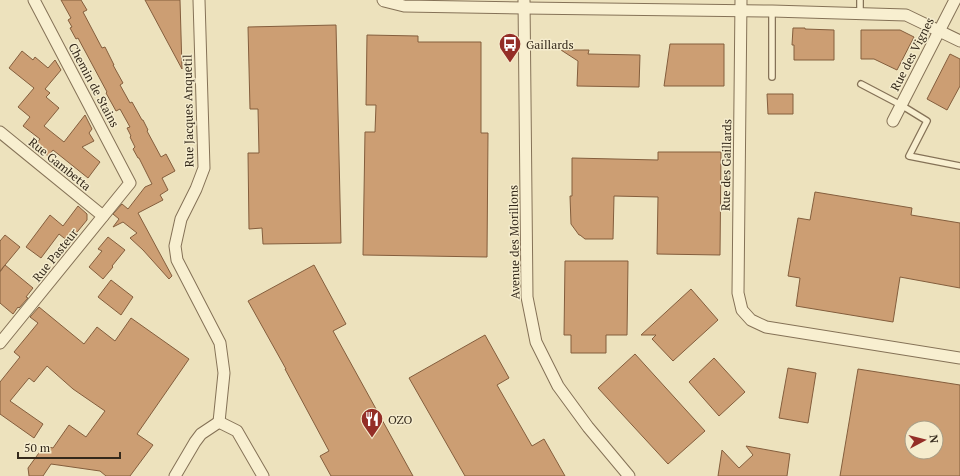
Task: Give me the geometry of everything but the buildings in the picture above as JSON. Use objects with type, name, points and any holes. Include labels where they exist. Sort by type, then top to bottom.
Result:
[{"type":"street","name":"Chemin de Stains","points":[[34,0],[130,183]]},
{"type":"street","name":"Rue Jacques Anquetil","points":[[199,0],[204,168],[196,189],[181,219],[175,246],[177,260],[220,343],[224,373],[219,422]]},
{"type":"street","points":[[383,0],[404,6],[524,4],[741,5],[772,11],[906,15],[960,41]]},
{"type":"street","name":"Rue des Vignes","points":[[893,121],[955,0]]},
{"type":"street","name":"Avenue des Morillons","points":[[524,4],[527,297],[536,342],[558,386],[588,427],[629,476]]},
{"type":"street","name":"Rue des Gaillards","points":[[741,5],[738,293],[742,310],[751,320],[766,327],[960,358]]},
{"type":"street","name":"Rue Gambetta","points":[[0,132],[103,216]]},
{"type":"street","name":"Rue Pasteur","points":[[0,343],[130,183]]},
{"type":"street","points":[[175,476],[201,434],[219,422],[237,431],[263,476]]},
{"type":"lane","points":[[860,0],[860,13]]},
{"type":"lane","points":[[772,11],[772,77]]},
{"type":"lane","points":[[861,84],[927,120],[909,156],[960,166]]},
{"type":"place","name":"Gaillards","points":[[510,64]]},
{"type":"place","name":"OZO","points":[[372,438]]}]
